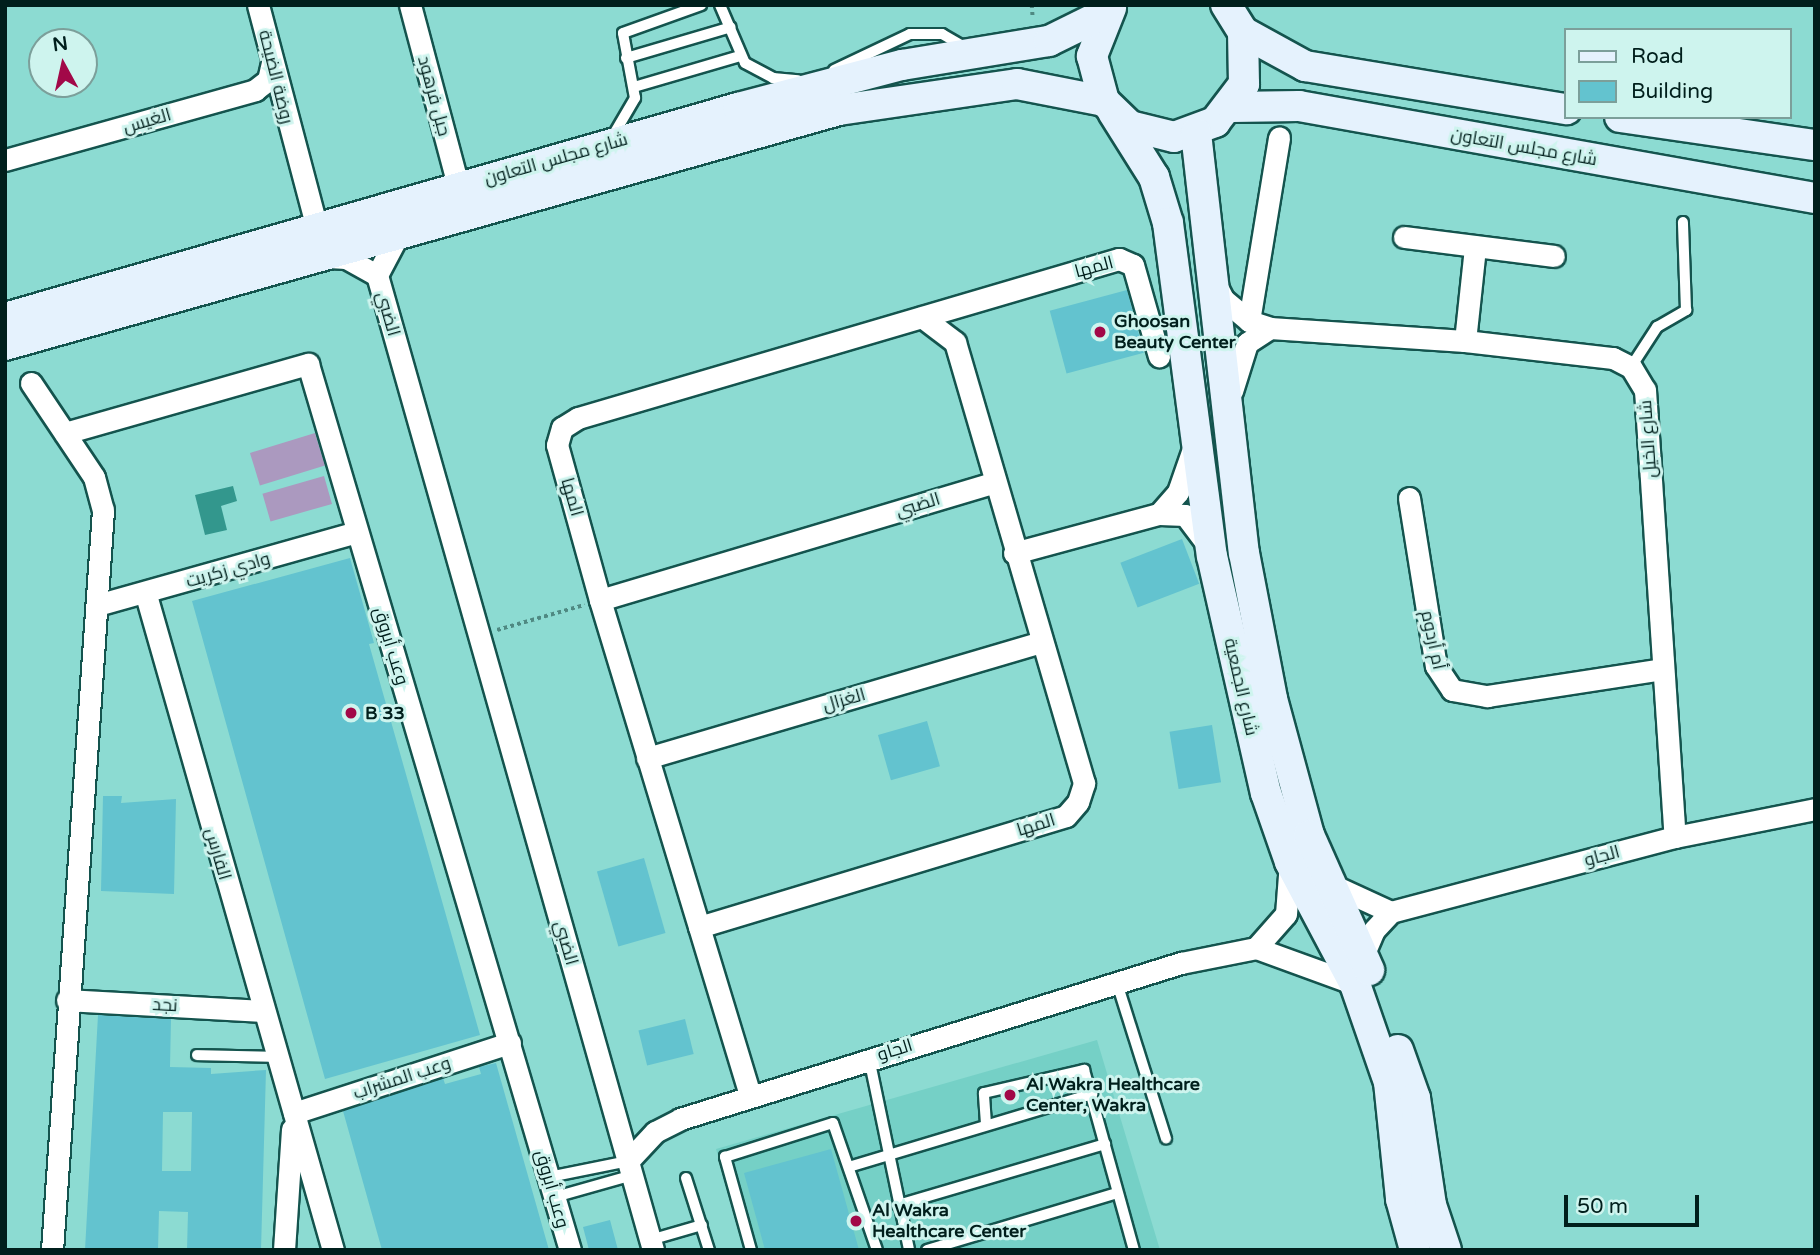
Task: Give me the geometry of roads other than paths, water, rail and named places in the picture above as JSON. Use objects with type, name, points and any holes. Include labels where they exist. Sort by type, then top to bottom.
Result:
[{"type":"main road","points":[[1108,106],[1151,135],[1196,133],[1232,107],[1246,71],[1243,32],[1226,5]]},
{"type":"main road","name":"شارع مجلس التعاون","points":[[5,318],[601,146],[970,51],[1049,41],[1111,8]]},
{"type":"main road","name":"شارع الجمعية","points":[[1111,8],[1091,56],[1108,106],[1154,177],[1168,223],[1198,429],[1212,556],[1266,793],[1290,862],[1359,970],[1415,1098],[1431,1205],[1446,1250]]},
{"type":"main road","points":[[1243,32],[1305,66],[1564,109]]},
{"type":"main road","name":"شارع مجلس التعاون","points":[[5,345],[328,257],[839,110],[1017,84],[1108,106]]},
{"type":"main road","name":"شارع مجلس التعاون","points":[[1232,107],[1299,107],[1811,199]]},
{"type":"main road","points":[[1634,119],[1815,145]]},
{"type":"main road","name":"شارع الجمعية","points":[[1196,133],[1208,269],[1228,430],[1272,699],[1309,835],[1330,884],[1359,970],[1389,1082],[1399,1186],[1415,1250]]},
{"type":"street","name":"روضة الضيحة","points":[[258,5],[317,228]]},
{"type":"street","name":"جبل فرهود","points":[[410,5],[458,186]]},
{"type":"street","name":"الغيس","points":[[5,160],[256,90],[268,80],[272,62]]},
{"type":"street","points":[[1249,321],[1279,137]]},
{"type":"street","name":"الضبي","points":[[397,237],[383,254],[377,275],[652,1245]]},
{"type":"street","points":[[1404,237],[1554,256]]},
{"type":"street","points":[[1465,341],[1475,247]]},
{"type":"street","name":"الضبي","points":[[328,257],[346,258],[377,275]]},
{"type":"street","name":"المها","points":[[750,1095],[600,600],[557,445],[562,429],[578,418],[1119,259],[1133,265],[1159,356]]},
{"type":"street","points":[[1208,269],[1223,299],[1249,321],[1270,328],[1465,341],[1613,358],[1631,367]]},
{"type":"street","name":"المها","points":[[699,927],[1066,816],[1084,783],[1014,552],[955,342],[922,317]]},
{"type":"street","points":[[1228,430],[1235,367],[1247,343],[1270,328]]},
{"type":"street","name":"وعب أبروق","points":[[65,433],[307,364],[570,1250]]},
{"type":"street","name":"شارع الخيل","points":[[1631,367],[1645,390],[1675,837]]},
{"type":"street","points":[[31,383],[94,477],[103,510],[67,1000],[52,1250]]},
{"type":"street","points":[[1160,514],[1189,470],[1198,429]]},
{"type":"street","name":"الضبي","points":[[600,600],[995,482]]},
{"type":"street","name":"أم أردوم","points":[[1409,498],[1436,666],[1452,690],[1487,696],[1663,669]]},
{"type":"street","points":[[1014,552],[1160,514],[1185,515],[1212,556]]},
{"type":"street","name":"وادي زكريت","points":[[97,605],[146,595],[357,532]]},
{"type":"street","name":"الفارس","points":[[146,595],[262,1011],[333,1250]]},
{"type":"street","name":"الغزال","points":[[647,758],[1041,642]]},
{"type":"street","name":"الجاو","points":[[1391,912],[1675,837],[1815,809]]},
{"type":"street","points":[[1290,862],[1286,914],[1256,948],[1359,970],[1391,912],[1330,884]]},
{"type":"street","name":"الجاو","points":[[630,1168],[667,1125],[750,1095],[1117,983],[1256,948]]},
{"type":"street","name":"نجد","points":[[67,1000],[262,1011]]},
{"type":"street","name":"وعب المشراب","points":[[294,1113],[510,1043]]},
{"type":"street","name":"الفارس","points":[[284,1250],[294,1113]]},
{"type":"lane","points":[[601,146],[631,113],[634,87],[621,42],[629,27],[701,5]]},
{"type":"lane","points":[[720,5],[731,27],[740,56],[762,75],[785,80],[836,69],[910,34],[956,38],[970,51]]},
{"type":"lane","points":[[626,58],[731,27]]},
{"type":"lane","points":[[634,87],[740,56]]},
{"type":"lane","points":[[1631,367],[1657,327],[1686,310],[1683,222]]},
{"type":"lane","points":[[1117,983],[1166,1138]]},
{"type":"lane","points":[[197,1055],[277,1056]]},
{"type":"lane","points":[[869,1058],[892,1153],[898,1205],[909,1250]]},
{"type":"lane","points":[[986,1124],[984,1093],[1079,1069],[1093,1094],[1134,1250]]},
{"type":"lane","points":[[852,1166],[1093,1094]]},
{"type":"lane","points":[[751,1250],[725,1164],[729,1152],[833,1123],[852,1166],[877,1250]]},
{"type":"lane","points":[[898,1205],[1105,1144]]},
{"type":"lane","points":[[552,1187],[630,1168]]},
{"type":"lane","name":"الجاو","points":[[552,1187],[630,1168]]},
{"type":"lane","points":[[686,1178],[709,1250]]},
{"type":"lane","points":[[933,1249],[1117,1192]]},
{"type":"lane","points":[[652,1245],[702,1225]]},
{"type":"place","name":"Ghoosan Beauty Center","points":[[1100,332]]},
{"type":"place","name":"B 33","points":[[351,713]]},
{"type":"place","name":"Al Wakra Healthcare Center, Wakra","points":[[1010,1095]]},
{"type":"place","name":"Al Wakra Healthcare Center","points":[[856,1221]]}]
